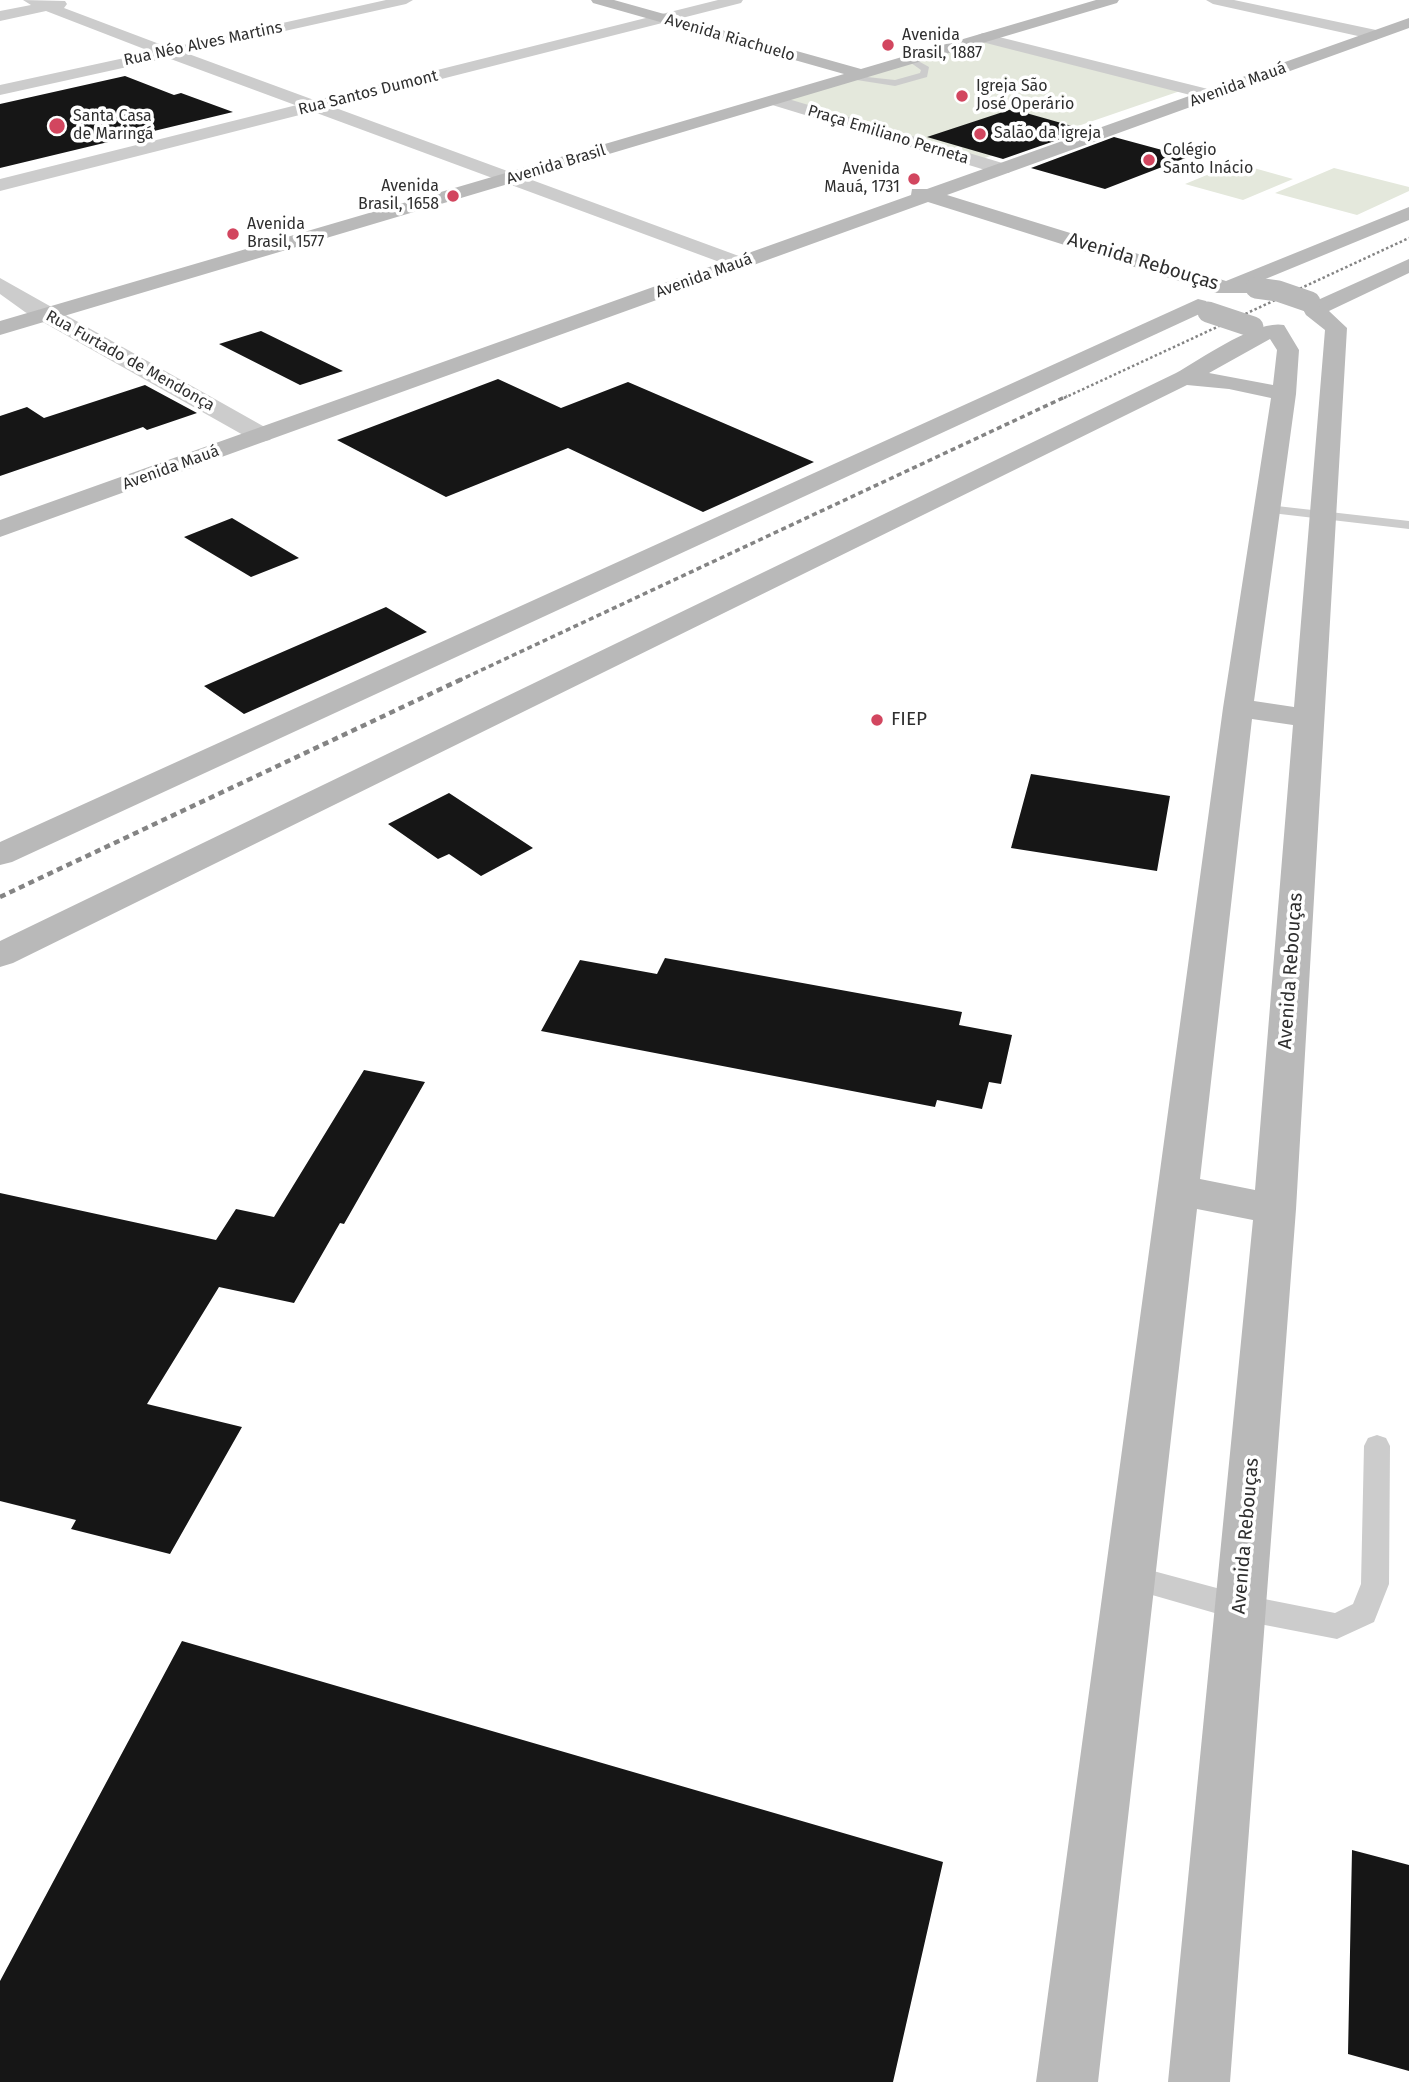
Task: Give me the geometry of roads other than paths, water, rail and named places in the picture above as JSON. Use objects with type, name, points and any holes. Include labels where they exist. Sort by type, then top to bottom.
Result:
[{"type":"main road","name":"Avenida Riachuelo","points":[[598,0],[827,65]]},
{"type":"main road","name":"Avenida Riachuelo","points":[[650,0],[855,70]]},
{"type":"main road","name":"Avenida Brasil","points":[[0,328],[775,100],[1054,0]]},
{"type":"main road","name":"Avenida Brasil","points":[[790,75],[827,65],[855,70],[890,66],[1112,0]]},
{"type":"main road","name":"Avenida Mauá","points":[[0,529],[740,263],[899,197],[976,161],[1409,9]]},
{"type":"main road","name":"Avenida Mauá","points":[[545,312],[870,198],[928,196],[1409,23]]},
{"type":"main road","name":"Avenida Brasil","points":[[450,174],[503,159]]},
{"type":"main road","name":"Avenida Rebouças","points":[[928,196],[1068,240],[1240,287],[1278,291],[1314,307],[1336,328],[1275,1209],[1199,2082]]},
{"type":"main road","points":[[899,197],[1033,250],[1068,240]]},
{"type":"main road","points":[[0,855],[1195,304],[1240,287],[1256,276],[1409,213]]},
{"type":"main road","points":[[0,956],[1184,378],[1266,330],[1409,265]]},
{"type":"main road","points":[[0,305],[50,290]]},
{"type":"main road","name":"Avenida Rebouças","points":[[1195,304],[1266,330]]},
{"type":"main road","points":[[1067,2082],[1238,708],[1284,394],[1288,351],[1266,330]]},
{"type":"main road","points":[[1184,378],[1229,382],[1284,394]]},
{"type":"main road","name":"Avenida Mauá","points":[[209,430],[261,412]]},
{"type":"main road","points":[[1238,708],[1308,718]]},
{"type":"main road","points":[[1179,1190],[1275,1209]]},
{"type":"street","points":[[0,16],[39,3],[79,0]]},
{"type":"street","name":"Rua Néo Alves Martins","points":[[0,90],[406,0]]},
{"type":"street","name":"Rua Santos Dumont","points":[[0,185],[736,0]]},
{"type":"street","points":[[1213,0],[1377,35]]},
{"type":"street","points":[[39,3],[313,107],[740,263]]},
{"type":"street","points":[[983,38],[1210,95]]},
{"type":"street","name":"Praça Emiliano Perneta","points":[[775,100],[1002,169]]},
{"type":"street","name":"Rua Furtado de Mendonça","points":[[0,284],[47,314],[261,435]]},
{"type":"lane","points":[[855,70],[895,83],[924,75],[926,69],[911,60]]},
{"type":"lane","points":[[1268,509],[1409,525]]},
{"type":"lane","points":[[1131,1577],[1240,1607],[1336,1626],[1364,1613],[1375,1584],[1377,1446]]},
{"type":"railway","points":[[1064,398],[1409,238]]},
{"type":"railway","points":[[458,681],[1067,396]]},
{"type":"railway","points":[[0,897],[462,679]]},
{"type":"place","name":"Avenida Brasil, 1887","points":[[888,45]]},
{"type":"place","name":"Igreja São José Operário","points":[[962,96]]},
{"type":"place","name":"Santa Casa de Maringá","points":[[57,126]]},
{"type":"place","name":"Salão da igreja","points":[[980,134]]},
{"type":"place","name":"Colégio Santo Inácio","points":[[1149,160]]},
{"type":"place","name":"Avenida Mauá, 1731","points":[[914,179]]},
{"type":"place","name":"Avenida Brasil, 1658","points":[[453,196]]},
{"type":"place","name":"Avenida Brasil, 1577","points":[[233,234]]},
{"type":"place","name":"FIEP","points":[[877,720]]}]
